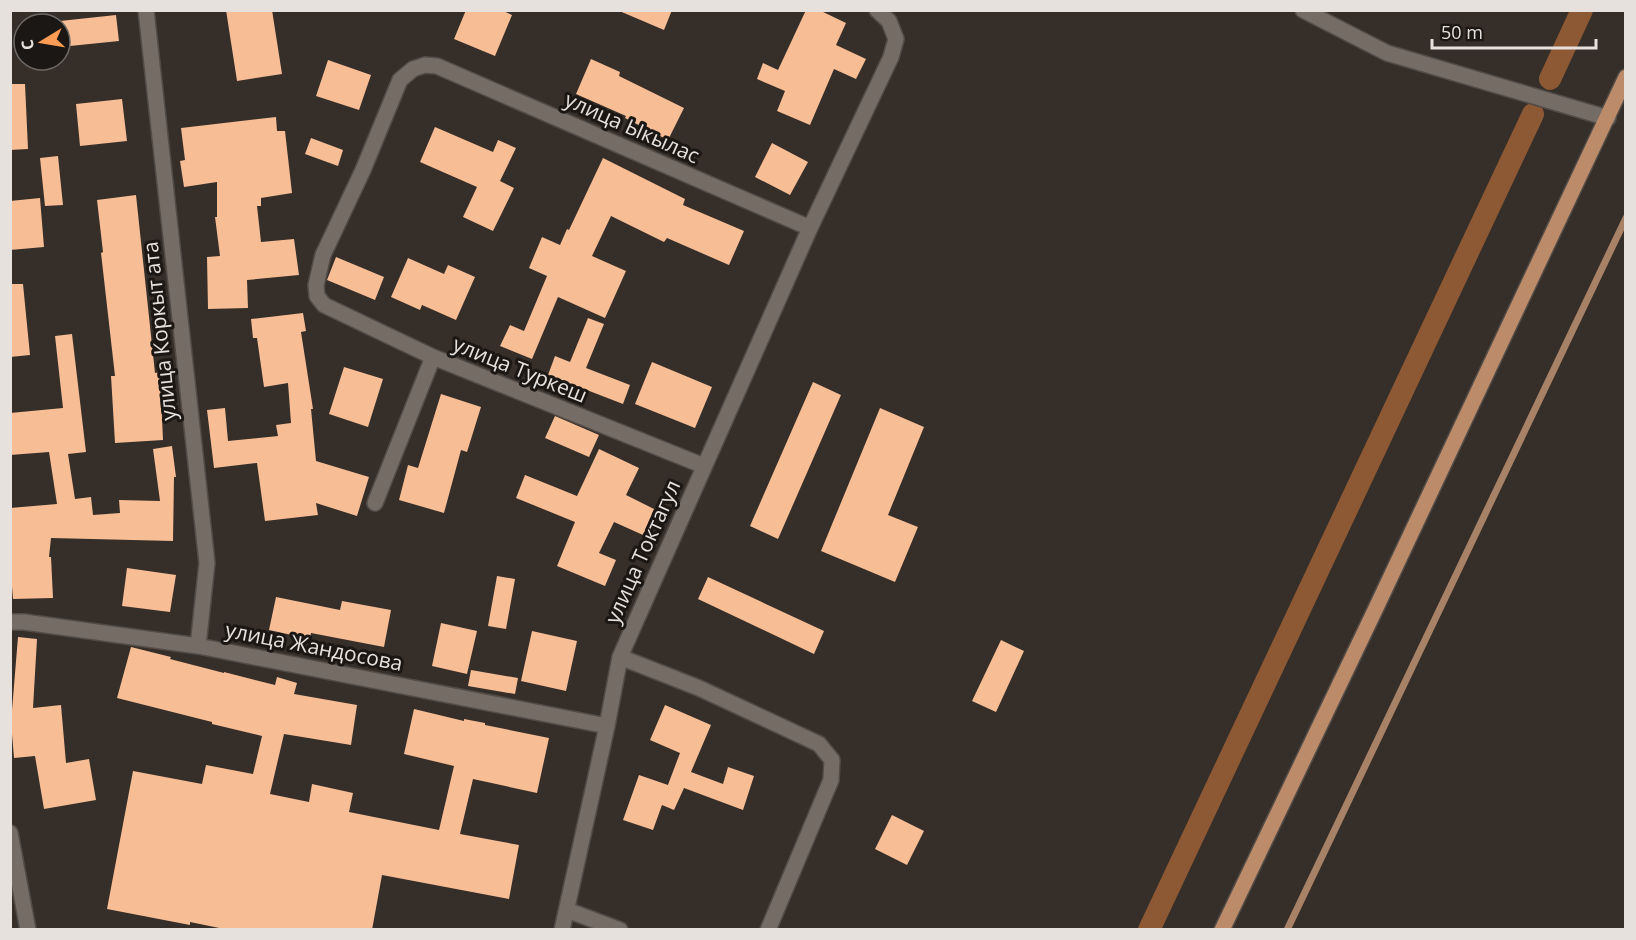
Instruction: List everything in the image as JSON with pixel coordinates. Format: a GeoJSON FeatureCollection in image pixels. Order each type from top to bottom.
{"type":"FeatureCollection","features":[{"type":"Feature","properties":{"kind":"main road"},"geometry":{"type":"LineString","coordinates":[[1222,930],[1626,77]]}},
{"type":"Feature","properties":{"kind":"street","name":"улица Коркыт ата"},"geometry":{"type":"LineString","coordinates":[[146,10],[207,563],[198,646]]}},
{"type":"Feature","properties":{"kind":"street","name":"улица Токтагул"},"geometry":{"type":"LineString","coordinates":[[562,930],[620,657],[810,228],[891,57],[896,39],[889,21],[877,10]]}},
{"type":"Feature","properties":{"kind":"street"},"geometry":{"type":"LineString","coordinates":[[1303,10],[1387,53],[1608,118]]}},
{"type":"Feature","properties":{"kind":"street","name":"улица Ыкылас"},"geometry":{"type":"LineString","coordinates":[[324,305],[317,296],[316,285],[323,255],[363,170],[400,80],[413,69],[425,64],[437,66],[810,228]]}},
{"type":"Feature","properties":{"kind":"street","name":"улица Туркеш"},"geometry":{"type":"LineString","coordinates":[[324,305],[433,357],[704,466]]}},
{"type":"Feature","properties":{"kind":"street"},"geometry":{"type":"LineString","coordinates":[[375,503],[433,357]]}},
{"type":"Feature","properties":{"kind":"street","name":"улица Жандосова"},"geometry":{"type":"LineString","coordinates":[[10,622],[24,621],[198,646],[607,726]]}},
{"type":"Feature","properties":{"kind":"street"},"geometry":{"type":"LineString","coordinates":[[620,657],[699,688],[819,744],[832,760],[831,780],[768,930]]}},
{"type":"Feature","properties":{"kind":"street"},"geometry":{"type":"LineString","coordinates":[[10,833],[28,930]]}},
{"type":"Feature","properties":{"kind":"street"},"geometry":{"type":"LineString","coordinates":[[567,910],[620,930]]}},
{"type":"Feature","properties":{"kind":"building"},"geometry":{"type":"Polygon","coordinates":[[[226,10],[272,10],[282,74],[237,81],[226,10]]]}},
{"type":"Feature","properties":{"kind":"building"},"geometry":{"type":"Polygon","coordinates":[[[466,10],[501,10],[512,15],[495,56],[454,39],[466,10]]]}},
{"type":"Feature","properties":{"kind":"building"},"geometry":{"type":"Polygon","coordinates":[[[617,10],[672,10],[664,30],[617,10]]]}},
{"type":"Feature","properties":{"kind":"building"},"geometry":{"type":"Polygon","coordinates":[[[806,10],[819,10],[846,23],[836,45],[866,59],[856,79],[834,69],[810,125],[777,111],[785,91],[757,79],[763,63],[778,70],[806,10]]]}},
{"type":"Feature","properties":{"kind":"building"},"geometry":{"type":"Polygon","coordinates":[[[116,15],[119,41],[72,46],[72,20],[116,15]]]}},
{"type":"Feature","properties":{"kind":"building"},"geometry":{"type":"Polygon","coordinates":[[[591,59],[620,72],[619,76],[684,108],[668,140],[625,118],[626,116],[576,94],[591,59]]]}},
{"type":"Feature","properties":{"kind":"building"},"geometry":{"type":"Polygon","coordinates":[[[328,60],[371,75],[359,110],[316,96],[328,60]]]}},
{"type":"Feature","properties":{"kind":"building"},"geometry":{"type":"Polygon","coordinates":[[[10,84],[25,84],[28,149],[10,150],[10,84]]]}},
{"type":"Feature","properties":{"kind":"building"},"geometry":{"type":"Polygon","coordinates":[[[122,99],[127,141],[80,146],[76,104],[122,99]]]}},
{"type":"Feature","properties":{"kind":"building"},"geometry":{"type":"Polygon","coordinates":[[[276,117],[277,131],[285,131],[292,193],[261,198],[261,206],[257,206],[261,242],[294,239],[299,275],[247,280],[248,308],[208,309],[207,257],[220,256],[215,217],[217,217],[217,182],[184,187],[180,161],[185,160],[181,128],[276,117]]]}},
{"type":"Feature","properties":{"kind":"building"},"geometry":{"type":"Polygon","coordinates":[[[435,127],[493,152],[498,140],[516,148],[500,181],[514,188],[493,231],[463,217],[477,187],[420,162],[435,127]]]}},
{"type":"Feature","properties":{"kind":"building"},"geometry":{"type":"Polygon","coordinates":[[[311,138],[343,150],[338,166],[305,154],[311,138]]]}},
{"type":"Feature","properties":{"kind":"building"},"geometry":{"type":"Polygon","coordinates":[[[772,143],[808,162],[790,195],[755,177],[772,143]]]}},
{"type":"Feature","properties":{"kind":"building"},"geometry":{"type":"Polygon","coordinates":[[[58,156],[63,205],[45,206],[40,158],[58,156]]]}},
{"type":"Feature","properties":{"kind":"building"},"geometry":{"type":"Polygon","coordinates":[[[603,158],[685,199],[683,205],[744,231],[729,265],[667,238],[664,242],[611,216],[592,256],[626,271],[605,318],[558,297],[532,359],[500,346],[510,325],[524,331],[547,276],[529,268],[542,237],[560,245],[603,158]]]}},
{"type":"Feature","properties":{"kind":"building"},"geometry":{"type":"Polygon","coordinates":[[[136,195],[155,373],[160,372],[163,440],[115,443],[111,376],[115,376],[97,200],[136,195]]]}},
{"type":"Feature","properties":{"kind":"building"},"geometry":{"type":"Polygon","coordinates":[[[40,198],[44,247],[10,250],[10,201],[40,198]]]}},
{"type":"Feature","properties":{"kind":"building"},"geometry":{"type":"Polygon","coordinates":[[[336,257],[384,277],[375,300],[327,280],[336,257]]]}},
{"type":"Feature","properties":{"kind":"building"},"geometry":{"type":"Polygon","coordinates":[[[408,258],[444,274],[448,265],[475,277],[456,320],[422,305],[420,310],[391,297],[408,258]]]}},
{"type":"Feature","properties":{"kind":"building"},"geometry":{"type":"Polygon","coordinates":[[[10,284],[23,284],[30,355],[10,357],[10,284]]]}},
{"type":"Feature","properties":{"kind":"building"},"geometry":{"type":"Polygon","coordinates":[[[303,313],[306,331],[301,332],[313,409],[311,409],[316,461],[369,477],[357,516],[316,503],[318,515],[265,521],[257,463],[214,468],[207,410],[225,408],[228,441],[278,436],[276,425],[291,423],[288,383],[264,387],[257,338],[253,338],[251,319],[303,313]]]}},
{"type":"Feature","properties":{"kind":"building"},"geometry":{"type":"Polygon","coordinates":[[[588,318],[604,324],[586,368],[630,385],[623,404],[548,375],[555,356],[570,362],[588,318]]]}},
{"type":"Feature","properties":{"kind":"building"},"geometry":{"type":"Polygon","coordinates":[[[72,334],[86,452],[68,454],[75,499],[91,497],[93,515],[120,513],[119,500],[160,501],[153,449],[172,446],[176,477],[174,477],[173,541],[51,538],[49,557],[51,557],[53,598],[13,599],[10,508],[57,504],[49,452],[10,455],[10,413],[63,408],[55,336],[72,334]]]}},
{"type":"Feature","properties":{"kind":"building"},"geometry":{"type":"Polygon","coordinates":[[[652,362],[712,387],[695,428],[635,404],[652,362]]]}},
{"type":"Feature","properties":{"kind":"building"},"geometry":{"type":"Polygon","coordinates":[[[344,367],[383,379],[368,427],[329,414],[344,367]]]}},
{"type":"Feature","properties":{"kind":"building"},"geometry":{"type":"Polygon","coordinates":[[[813,382],[841,395],[778,539],[750,526],[813,382]]]}},
{"type":"Feature","properties":{"kind":"building"},"geometry":{"type":"Polygon","coordinates":[[[441,394],[481,407],[467,452],[461,450],[444,513],[399,500],[408,465],[418,468],[441,394]]]}},
{"type":"Feature","properties":{"kind":"building"},"geometry":{"type":"Polygon","coordinates":[[[880,408],[924,427],[888,515],[918,527],[895,582],[821,551],[880,408]]]}},
{"type":"Feature","properties":{"kind":"building"},"geometry":{"type":"Polygon","coordinates":[[[555,416],[599,435],[589,457],[545,438],[555,416]]]}},
{"type":"Feature","properties":{"kind":"building"},"geometry":{"type":"Polygon","coordinates":[[[599,449],[639,468],[626,495],[654,509],[643,535],[614,522],[599,553],[616,560],[605,586],[557,566],[575,522],[516,498],[525,475],[577,496],[599,449]]]}},
{"type":"Feature","properties":{"kind":"building"},"geometry":{"type":"Polygon","coordinates":[[[127,568],[176,575],[170,612],[122,606],[127,568]]]}},
{"type":"Feature","properties":{"kind":"building"},"geometry":{"type":"Polygon","coordinates":[[[497,576],[515,579],[506,629],[488,626],[497,576]]]}},
{"type":"Feature","properties":{"kind":"building"},"geometry":{"type":"Polygon","coordinates":[[[708,577],[824,631],[814,654],[698,599],[708,577]]]}},
{"type":"Feature","properties":{"kind":"building"},"geometry":{"type":"Polygon","coordinates":[[[276,597],[340,610],[342,601],[391,610],[384,647],[311,633],[310,639],[269,630],[276,597]]]}},
{"type":"Feature","properties":{"kind":"building"},"geometry":{"type":"Polygon","coordinates":[[[441,623],[477,631],[467,674],[432,666],[441,623]]]}},
{"type":"Feature","properties":{"kind":"building"},"geometry":{"type":"Polygon","coordinates":[[[532,631],[577,641],[566,691],[521,681],[532,631]]]}},
{"type":"Feature","properties":{"kind":"building"},"geometry":{"type":"Polygon","coordinates":[[[18,637],[37,639],[33,708],[61,705],[66,763],[89,759],[96,800],[44,809],[35,756],[14,758],[10,710],[12,710],[18,637]]]}},
{"type":"Feature","properties":{"kind":"building"},"geometry":{"type":"Polygon","coordinates":[[[1001,640],[1024,651],[996,712],[972,701],[1001,640]]]}},
{"type":"Feature","properties":{"kind":"building"},"geometry":{"type":"Polygon","coordinates":[[[131,647],[275,685],[277,677],[297,683],[294,694],[357,705],[351,745],[284,734],[270,794],[309,802],[312,784],[353,793],[349,812],[439,830],[454,766],[404,754],[414,709],[549,738],[537,793],[473,779],[460,834],[519,845],[509,899],[382,875],[372,930],[229,930],[107,909],[133,771],[202,784],[206,765],[253,774],[262,736],[117,698],[131,647]]]}},
{"type":"Feature","properties":{"kind":"building"},"geometry":{"type":"Polygon","coordinates":[[[471,670],[518,678],[515,694],[468,686],[471,670]]]}},
{"type":"Feature","properties":{"kind":"building"},"geometry":{"type":"Polygon","coordinates":[[[665,705],[711,725],[691,772],[723,784],[728,767],[754,776],[743,810],[684,788],[674,810],[662,805],[653,830],[623,820],[639,775],[668,785],[680,753],[650,740],[665,705]]]}},
{"type":"Feature","properties":{"kind":"building"},"geometry":{"type":"Polygon","coordinates":[[[892,815],[924,831],[907,865],[875,849],[892,815]]]}},
{"type":"Feature","properties":{"kind":"waterway"},"geometry":{"type":"LineString","coordinates":[[1550,79],[1582,10]]}},
{"type":"Feature","properties":{"kind":"waterway"},"geometry":{"type":"LineString","coordinates":[[1149,930],[1533,114]]}},
{"type":"Feature","properties":{"kind":"waterway"},"geometry":{"type":"LineString","coordinates":[[1287,930],[1626,218]]}}]}
